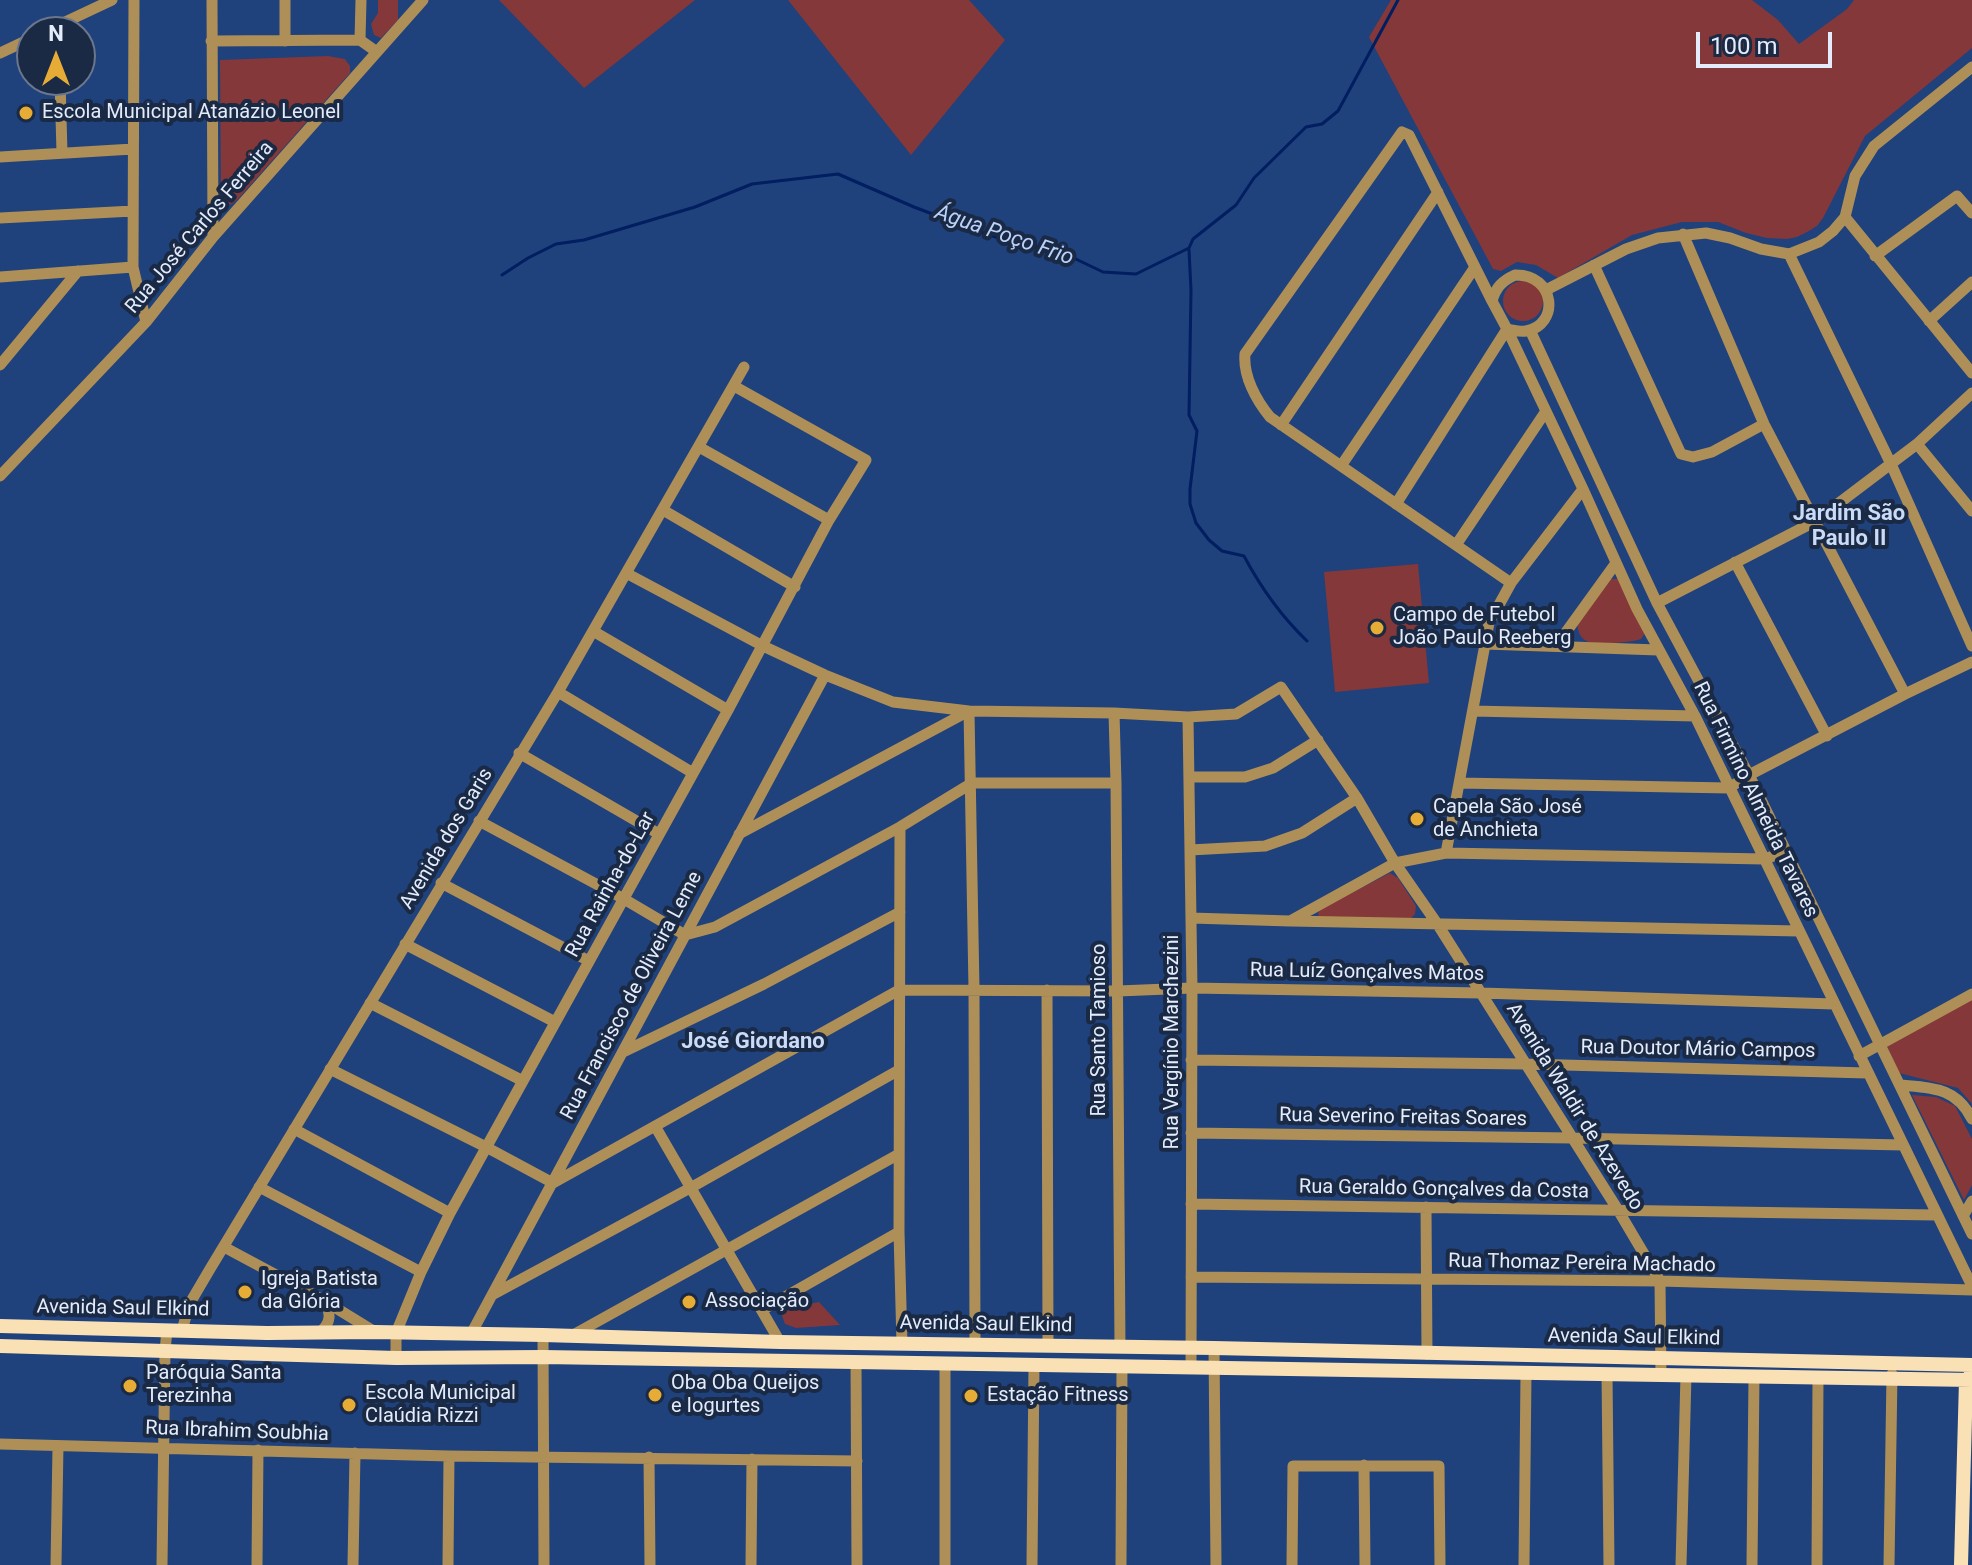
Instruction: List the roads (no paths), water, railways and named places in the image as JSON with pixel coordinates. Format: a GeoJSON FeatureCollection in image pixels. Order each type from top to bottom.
{"type":"FeatureCollection","features":[{"type":"Feature","properties":{"kind":"main road","name":"Avenida Saul Elkind"},"geometry":{"type":"LineString","coordinates":[[0,1326],[1660,1359],[1892,1371],[1970,1379]]}},
{"type":"Feature","properties":{"kind":"main road","name":"Avenida Saul Elkind"},"geometry":{"type":"LineString","coordinates":[[0,1346],[396,1358],[543,1357],[1818,1378],[1972,1365]]}},
{"type":"Feature","properties":{"kind":"main road"},"geometry":{"type":"LineString","coordinates":[[1496,1373],[1498,1355]]}},
{"type":"Feature","properties":{"kind":"main road"},"geometry":{"type":"LineString","coordinates":[[1961,1565],[1970,1379]]}},
{"type":"Feature","properties":{"kind":"street"},"geometry":{"type":"LineString","coordinates":[[82,16],[112,0]]}},
{"type":"Feature","properties":{"kind":"street"},"geometry":{"type":"LineString","coordinates":[[134,0],[133,267],[146,322]]}},
{"type":"Feature","properties":{"kind":"street"},"geometry":{"type":"LineString","coordinates":[[212,0],[213,237]]}},
{"type":"Feature","properties":{"kind":"street"},"geometry":{"type":"LineString","coordinates":[[285,0],[285,41]]}},
{"type":"Feature","properties":{"kind":"street"},"geometry":{"type":"LineString","coordinates":[[360,40],[361,0]]}},
{"type":"Feature","properties":{"kind":"street","name":"Rua José Carlos Ferreira"},"geometry":{"type":"LineString","coordinates":[[0,476],[146,322],[213,237],[423,0]]}},
{"type":"Feature","properties":{"kind":"street"},"geometry":{"type":"LineString","coordinates":[[211,41],[360,40],[377,52]]}},
{"type":"Feature","properties":{"kind":"street"},"geometry":{"type":"LineString","coordinates":[[1546,290],[1647,241],[1683,234],[1706,233],[1789,254],[1805,249],[1827,237],[1840,225],[1845,217],[1855,176],[1874,146],[1972,67]]}},
{"type":"Feature","properties":{"kind":"street"},"geometry":{"type":"LineString","coordinates":[[60,96],[62,153]]}},
{"type":"Feature","properties":{"kind":"street","name":"Rua Firmino Almeida Tavares"},"geometry":{"type":"LineString","coordinates":[[1281,425],[1270,417],[1258,401],[1248,378],[1245,354],[1400,133],[1405,132],[1507,329],[1658,650],[1695,716],[1972,1288]]}},
{"type":"Feature","properties":{"kind":"street"},"geometry":{"type":"LineString","coordinates":[[0,157],[133,149]]}},
{"type":"Feature","properties":{"kind":"street"},"geometry":{"type":"LineString","coordinates":[[1438,192],[1281,425],[1511,583]]}},
{"type":"Feature","properties":{"kind":"street"},"geometry":{"type":"LineString","coordinates":[[1875,256],[1957,196],[1972,213]]}},
{"type":"Feature","properties":{"kind":"street"},"geometry":{"type":"LineString","coordinates":[[0,218],[133,211]]}},
{"type":"Feature","properties":{"kind":"street"},"geometry":{"type":"LineString","coordinates":[[1845,217],[1972,373]]}},
{"type":"Feature","properties":{"kind":"street"},"geometry":{"type":"LineString","coordinates":[[1683,234],[1764,424],[1905,694]]}},
{"type":"Feature","properties":{"kind":"street"},"geometry":{"type":"LineString","coordinates":[[1789,254],[1891,464],[1972,646]]}},
{"type":"Feature","properties":{"kind":"street"},"geometry":{"type":"LineString","coordinates":[[1594,265],[1681,454],[1693,457],[1712,452],[1764,424]]}},
{"type":"Feature","properties":{"kind":"street"},"geometry":{"type":"LineString","coordinates":[[0,277],[133,267]]}},
{"type":"Feature","properties":{"kind":"street"},"geometry":{"type":"LineString","coordinates":[[1341,466],[1475,267]]}},
{"type":"Feature","properties":{"kind":"street"},"geometry":{"type":"LineString","coordinates":[[0,365],[78,271]]}},
{"type":"Feature","properties":{"kind":"street"},"geometry":{"type":"LineString","coordinates":[[1396,504],[1507,329],[1530,330],[1539,325],[1549,308],[1546,290],[1533,278],[1515,275],[1499,284],[1492,301]]}},
{"type":"Feature","properties":{"kind":"street"},"geometry":{"type":"LineString","coordinates":[[1929,321],[1972,282]]}},
{"type":"Feature","properties":{"kind":"street","name":"Rua Firmino Almeida Tavares"},"geometry":{"type":"LineString","coordinates":[[1530,330],[1657,603],[1749,775],[1972,1234]]}},
{"type":"Feature","properties":{"kind":"street","name":"Avenida dos Garis"},"geometry":{"type":"LineString","coordinates":[[162,1565],[165,1351],[175,1330],[558,692],[744,367]]}},
{"type":"Feature","properties":{"kind":"street","name":"Rua Rainha-do-Lar"},"geometry":{"type":"LineString","coordinates":[[396,1333],[450,1213],[728,710],[829,520],[866,460],[734,386]]}},
{"type":"Feature","properties":{"kind":"street"},"geometry":{"type":"LineString","coordinates":[[1657,603],[1814,522],[1917,444],[1972,393]]}},
{"type":"Feature","properties":{"kind":"street"},"geometry":{"type":"LineString","coordinates":[[1456,545],[1546,411]]}},
{"type":"Feature","properties":{"kind":"street"},"geometry":{"type":"LineString","coordinates":[[1917,444],[1972,511]]}},
{"type":"Feature","properties":{"kind":"street"},"geometry":{"type":"LineString","coordinates":[[699,447],[829,520]]}},
{"type":"Feature","properties":{"kind":"street"},"geometry":{"type":"LineString","coordinates":[[1446,853],[1489,623],[1511,583],[1583,489]]}},
{"type":"Feature","properties":{"kind":"street"},"geometry":{"type":"LineString","coordinates":[[663,510],[795,587]]}},
{"type":"Feature","properties":{"kind":"street"},"geometry":{"type":"LineString","coordinates":[[1735,562],[1827,736]]}},
{"type":"Feature","properties":{"kind":"street"},"geometry":{"type":"LineString","coordinates":[[1556,646],[1616,563]]}},
{"type":"Feature","properties":{"kind":"street"},"geometry":{"type":"LineString","coordinates":[[626,573],[763,646],[893,702],[969,711],[1188,717]]}},
{"type":"Feature","properties":{"kind":"street"},"geometry":{"type":"LineString","coordinates":[[593,631],[728,710]]}},
{"type":"Feature","properties":{"kind":"street"},"geometry":{"type":"LineString","coordinates":[[1485,644],[1658,650]]}},
{"type":"Feature","properties":{"kind":"street"},"geometry":{"type":"LineString","coordinates":[[1460,783],[1729,788],[1905,694],[1972,662]]}},
{"type":"Feature","properties":{"kind":"street","name":"Rua Francisco de Oliveira Leme"},"geometry":{"type":"LineString","coordinates":[[471,1334],[825,675]]}},
{"type":"Feature","properties":{"kind":"street","name":"Avenida Waldir de Azevedo"},"geometry":{"type":"LineString","coordinates":[[1188,717],[1236,714],[1281,687],[1357,798],[1660,1281]]}},
{"type":"Feature","properties":{"kind":"street"},"geometry":{"type":"LineString","coordinates":[[558,692],[693,773]]}},
{"type":"Feature","properties":{"kind":"street"},"geometry":{"type":"LineString","coordinates":[[969,711],[975,1344]]}},
{"type":"Feature","properties":{"kind":"street"},"geometry":{"type":"LineString","coordinates":[[739,834],[969,711]]}},
{"type":"Feature","properties":{"kind":"street"},"geometry":{"type":"LineString","coordinates":[[1473,711],[1695,716]]}},
{"type":"Feature","properties":{"kind":"street","name":"Rua Santo Tamioso"},"geometry":{"type":"LineString","coordinates":[[1114,713],[1120,1347]]}},
{"type":"Feature","properties":{"kind":"street","name":"Rua Vergínio Marchezini"},"geometry":{"type":"LineString","coordinates":[[1188,717],[1192,988],[1191,1367]]}},
{"type":"Feature","properties":{"kind":"street"},"geometry":{"type":"LineString","coordinates":[[1190,777],[1245,777],[1273,768],[1318,740]]}},
{"type":"Feature","properties":{"kind":"street"},"geometry":{"type":"LineString","coordinates":[[519,753],[659,834]]}},
{"type":"Feature","properties":{"kind":"street"},"geometry":{"type":"LineString","coordinates":[[479,821],[685,935],[715,927],[900,827],[972,783],[1116,783]]}},
{"type":"Feature","properties":{"kind":"street"},"geometry":{"type":"LineString","coordinates":[[1190,850],[1265,846],[1302,833],[1357,798]]}},
{"type":"Feature","properties":{"kind":"street"},"geometry":{"type":"LineString","coordinates":[[900,827],[899,1232],[902,1344]]}},
{"type":"Feature","properties":{"kind":"street"},"geometry":{"type":"LineString","coordinates":[[1290,921],[1395,863],[1446,853],[1764,859],[1786,852]]}},
{"type":"Feature","properties":{"kind":"street"},"geometry":{"type":"LineString","coordinates":[[441,883],[589,961]]}},
{"type":"Feature","properties":{"kind":"street"},"geometry":{"type":"LineString","coordinates":[[622,1053],[764,984],[900,912]]}},
{"type":"Feature","properties":{"kind":"street"},"geometry":{"type":"LineString","coordinates":[[1191,918],[1799,931]]}},
{"type":"Feature","properties":{"kind":"street"},"geometry":{"type":"LineString","coordinates":[[405,944],[555,1022]]}},
{"type":"Feature","properties":{"kind":"street","name":"Rua Luíz Gonçalves Matos"},"geometry":{"type":"LineString","coordinates":[[899,990],[1118,991],[1192,988],[1834,1004]]}},
{"type":"Feature","properties":{"kind":"street"},"geometry":{"type":"LineString","coordinates":[[330,1069],[553,1183],[899,990]]}},
{"type":"Feature","properties":{"kind":"street"},"geometry":{"type":"LineString","coordinates":[[1047,990],[1048,1346]]}},
{"type":"Feature","properties":{"kind":"street"},"geometry":{"type":"LineString","coordinates":[[1859,1056],[1972,994]]}},
{"type":"Feature","properties":{"kind":"street"},"geometry":{"type":"LineString","coordinates":[[370,1003],[523,1081]]}},
{"type":"Feature","properties":{"kind":"street","name":"Rua Doutor Mário Campos"},"geometry":{"type":"LineString","coordinates":[[1191,1060],[1526,1064],[1867,1073]]}},
{"type":"Feature","properties":{"kind":"street"},"geometry":{"type":"LineString","coordinates":[[492,1295],[899,1070]]}},
{"type":"Feature","properties":{"kind":"street"},"geometry":{"type":"LineString","coordinates":[[1900,1085],[1943,1091],[1955,1096],[1972,1119]]}},
{"type":"Feature","properties":{"kind":"street"},"geometry":{"type":"LineString","coordinates":[[655,1126],[780,1342]]}},
{"type":"Feature","properties":{"kind":"street"},"geometry":{"type":"LineString","coordinates":[[294,1129],[450,1213]]}},
{"type":"Feature","properties":{"kind":"street","name":"Rua Severino Freitas Soares"},"geometry":{"type":"LineString","coordinates":[[1191,1133],[1903,1145]]}},
{"type":"Feature","properties":{"kind":"street"},"geometry":{"type":"LineString","coordinates":[[572,1336],[899,1154]]}},
{"type":"Feature","properties":{"kind":"street"},"geometry":{"type":"LineString","coordinates":[[259,1187],[421,1272]]}},
{"type":"Feature","properties":{"kind":"street"},"geometry":{"type":"LineString","coordinates":[[1963,1216],[1972,1201]]}},
{"type":"Feature","properties":{"kind":"street","name":"Rua Geraldo Gonçalves da Costa"},"geometry":{"type":"LineString","coordinates":[[1191,1204],[1936,1215]]}},
{"type":"Feature","properties":{"kind":"street"},"geometry":{"type":"LineString","coordinates":[[1426,1207],[1427,1354]]}},
{"type":"Feature","properties":{"kind":"street"},"geometry":{"type":"LineString","coordinates":[[762,1310],[899,1232]]}},
{"type":"Feature","properties":{"kind":"street"},"geometry":{"type":"LineString","coordinates":[[224,1247],[375,1332]]}},
{"type":"Feature","properties":{"kind":"street","name":"Rua Thomaz Pereira Machado"},"geometry":{"type":"LineString","coordinates":[[1191,1277],[1660,1281],[1972,1288]]}},
{"type":"Feature","properties":{"kind":"street"},"geometry":{"type":"LineString","coordinates":[[1660,1281],[1661,1375]]}},
{"type":"Feature","properties":{"kind":"street"},"geometry":{"type":"LineString","coordinates":[[319,1333],[328,1321],[329,1310],[323,1300]]}},
{"type":"Feature","properties":{"kind":"street"},"geometry":{"type":"LineString","coordinates":[[396,1333],[396,1358]]}},
{"type":"Feature","properties":{"kind":"street"},"geometry":{"type":"LineString","coordinates":[[543,1335],[544,1565]]}},
{"type":"Feature","properties":{"kind":"street"},"geometry":{"type":"LineString","coordinates":[[1214,1348],[1216,1565]]}},
{"type":"Feature","properties":{"kind":"street"},"geometry":{"type":"LineString","coordinates":[[856,1362],[857,1565]]}},
{"type":"Feature","properties":{"kind":"street"},"geometry":{"type":"LineString","coordinates":[[945,1363],[945,1565]]}},
{"type":"Feature","properties":{"kind":"street"},"geometry":{"type":"LineString","coordinates":[[1032,1565],[1034,1365]]}},
{"type":"Feature","properties":{"kind":"street"},"geometry":{"type":"LineString","coordinates":[[1121,1565],[1122,1366]]}},
{"type":"Feature","properties":{"kind":"street"},"geometry":{"type":"LineString","coordinates":[[1889,1565],[1892,1371]]}},
{"type":"Feature","properties":{"kind":"street"},"geometry":{"type":"LineString","coordinates":[[1524,1565],[1526,1373]]}},
{"type":"Feature","properties":{"kind":"street"},"geometry":{"type":"LineString","coordinates":[[1607,1374],[1609,1565]]}},
{"type":"Feature","properties":{"kind":"street"},"geometry":{"type":"LineString","coordinates":[[1681,1565],[1686,1375]]}},
{"type":"Feature","properties":{"kind":"street"},"geometry":{"type":"LineString","coordinates":[[1752,1565],[1754,1377]]}},
{"type":"Feature","properties":{"kind":"street"},"geometry":{"type":"LineString","coordinates":[[1817,1565],[1818,1378]]}},
{"type":"Feature","properties":{"kind":"street","name":"Rua Ibrahim Soubhia"},"geometry":{"type":"LineString","coordinates":[[0,1444],[449,1456],[857,1461]]}},
{"type":"Feature","properties":{"kind":"street"},"geometry":{"type":"LineString","coordinates":[[56,1565],[58,1446]]}},
{"type":"Feature","properties":{"kind":"street"},"geometry":{"type":"LineString","coordinates":[[257,1565],[258,1450]]}},
{"type":"Feature","properties":{"kind":"street"},"geometry":{"type":"LineString","coordinates":[[353,1565],[355,1453]]}},
{"type":"Feature","properties":{"kind":"street"},"geometry":{"type":"LineString","coordinates":[[448,1565],[449,1456]]}},
{"type":"Feature","properties":{"kind":"street"},"geometry":{"type":"LineString","coordinates":[[649,1457],[650,1565]]}},
{"type":"Feature","properties":{"kind":"street"},"geometry":{"type":"LineString","coordinates":[[751,1565],[752,1459]]}},
{"type":"Feature","properties":{"kind":"street"},"geometry":{"type":"LineString","coordinates":[[1364,1465],[1365,1565]]}},
{"type":"Feature","properties":{"kind":"street"},"geometry":{"type":"LineString","coordinates":[[1292,1565],[1293,1466],[1364,1465],[1439,1466],[1440,1565]]}},
{"type":"Feature","properties":{"kind":"waterway","name":"Água Poço Frio"},"geometry":{"type":"LineString","coordinates":[[502,275],[556,244],[584,240],[695,207],[752,184],[838,174],[977,231],[1015,243],[1059,251],[1103,272],[1136,274],[1189,248],[1193,239],[1236,205],[1254,178],[1306,127],[1322,124],[1338,111],[1398,0]]}},
{"type":"Feature","properties":{"kind":"waterway"},"geometry":{"type":"LineString","coordinates":[[1189,250],[1189,415],[1197,431],[1190,504],[1196,523],[1209,540],[1222,551],[1244,556],[1272,601],[1307,641]]}},
{"type":"Feature","properties":{"kind":"place","name":"Escola Municipal Atanázio Leonel"},"geometry":{"type":"Point","coordinates":[26,113]}},
{"type":"Feature","properties":{"kind":"place","name":"Campo de Futebol João Paulo Reeberg"},"geometry":{"type":"Point","coordinates":[1377,628]}},
{"type":"Feature","properties":{"kind":"place","name":"Capela São José de Anchieta"},"geometry":{"type":"Point","coordinates":[1417,819]}},
{"type":"Feature","properties":{"kind":"place","name":"Igreja Batista da Glória"},"geometry":{"type":"Point","coordinates":[245,1292]}},
{"type":"Feature","properties":{"kind":"place","name":"Associação"},"geometry":{"type":"Point","coordinates":[689,1302]}},
{"type":"Feature","properties":{"kind":"place","name":"Paróquia Santa Terezinha"},"geometry":{"type":"Point","coordinates":[130,1386]}},
{"type":"Feature","properties":{"kind":"place","name":"Oba Oba Queijos e Iogurtes"},"geometry":{"type":"Point","coordinates":[655,1395]}},
{"type":"Feature","properties":{"kind":"place","name":"Estação Fitness"},"geometry":{"type":"Point","coordinates":[971,1396]}},
{"type":"Feature","properties":{"kind":"place","name":"Escola Municipal Claúdia Rizzi"},"geometry":{"type":"Point","coordinates":[349,1405]}},
{"type":"Feature","properties":{"kind":"district","name":"Jardim São Paulo II"},"geometry":{"type":"Point","coordinates":[1849,526]}},
{"type":"Feature","properties":{"kind":"district","name":"José Giordano"},"geometry":{"type":"Point","coordinates":[753,1042]}}]}
